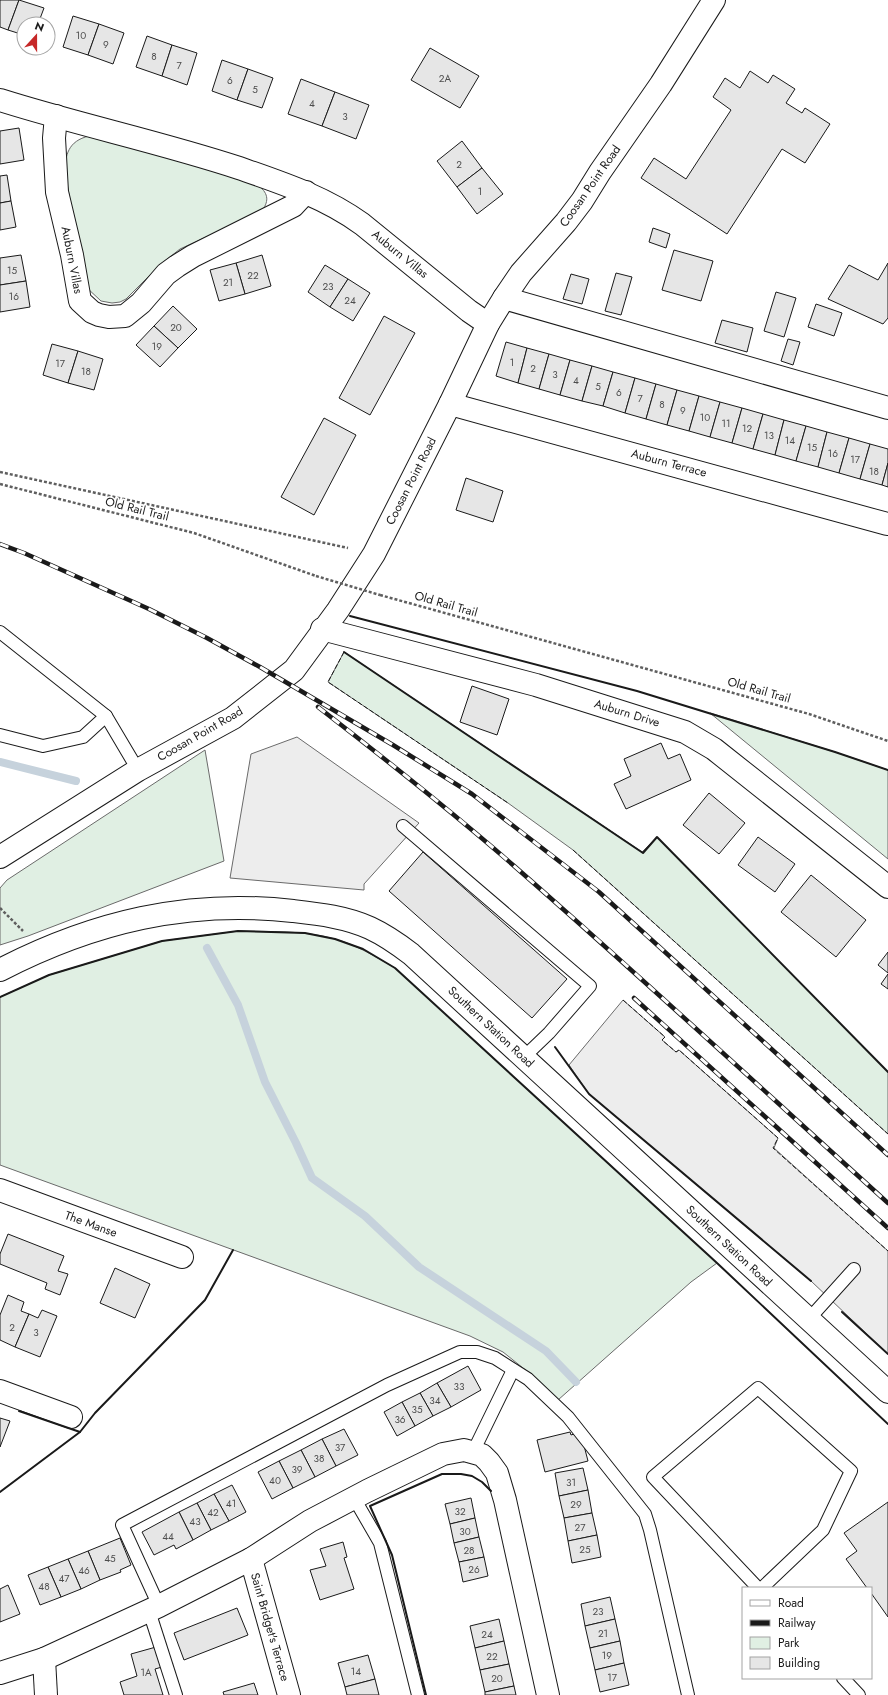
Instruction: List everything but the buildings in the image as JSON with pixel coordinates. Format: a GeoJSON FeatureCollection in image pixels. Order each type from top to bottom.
{"type":"FeatureCollection","features":[{"type":"Feature","properties":{"kind":"street","name":"Coosan Point Road"},"geometry":{"type":"LineString","coordinates":[[0,857],[138,770],[232,718],[291,673],[322,629],[338,610],[374,554],[450,404],[488,324],[504,298],[521,273],[566,222],[582,201],[600,172],[661,84],[714,0]]}},
{"type":"Feature","properties":{"kind":"street","name":"Auburn Villas"},"geometry":{"type":"LineString","coordinates":[[0,100],[207,158],[306,192],[345,212],[362,224],[469,311],[488,324]]}},
{"type":"Feature","properties":{"kind":"street","name":"Auburn Villas"},"geometry":{"type":"LineString","coordinates":[[56,116],[54,138],[57,192],[72,256],[80,301],[99,316],[125,316],[141,303],[166,274],[177,266],[193,256],[265,221],[292,206],[306,192]]}},
{"type":"Feature","properties":{"kind":"street"},"geometry":{"type":"LineString","coordinates":[[504,298],[888,408]]}},
{"type":"Feature","properties":{"kind":"street","name":"Auburn Terrace"},"geometry":{"type":"LineString","coordinates":[[450,404],[888,524]]}},
{"type":"Feature","properties":{"kind":"street","name":"Auburn Drive"},"geometry":{"type":"LineString","coordinates":[[322,629],[536,685],[685,732],[714,749],[888,887]]}},
{"type":"Feature","properties":{"kind":"street","name":"Southern Station Road"},"geometry":{"type":"LineString","coordinates":[[0,970],[34,952],[80,935],[180,910],[219,907],[264,908],[313,914],[347,920],[387,937],[411,954],[888,1392]]}},
{"type":"Feature","properties":{"kind":"street","name":"The Manse"},"geometry":{"type":"LineString","coordinates":[[0,1190],[182,1257]]}},
{"type":"Feature","properties":{"kind":"street"},"geometry":{"type":"LineString","coordinates":[[0,1391],[71,1417]]}},
{"type":"Feature","properties":{"kind":"street"},"geometry":{"type":"LineString","coordinates":[[0,1673],[44,1659],[154,1609],[251,1559],[310,1521],[354,1498],[443,1454],[464,1450],[482,1455],[497,1473],[505,1500],[548,1695]]}},
{"type":"Feature","properties":{"kind":"street","name":"Saint Bridget's Terrace"},"geometry":{"type":"LineString","coordinates":[[251,1559],[289,1695]]}},
{"type":"Feature","properties":{"kind":"street"},"geometry":{"type":"LineString","coordinates":[[44,1659],[46,1695]]}},
{"type":"Feature","properties":{"kind":"lane"},"geometry":{"type":"LineString","coordinates":[[0,632],[106,716],[138,770]]}},
{"type":"Feature","properties":{"kind":"lane"},"geometry":{"type":"LineString","coordinates":[[0,735],[42,746],[83,737],[106,716]]}},
{"type":"Feature","properties":{"kind":"lane"},"geometry":{"type":"LineString","coordinates":[[403,826],[590,986],[549,1033],[524,1058]]}},
{"type":"Feature","properties":{"kind":"lane"},"geometry":{"type":"LineString","coordinates":[[809,1319],[854,1270]]}},
{"type":"Feature","properties":{"kind":"lane"},"geometry":{"type":"LineString","coordinates":[[176,1695],[154,1609],[122,1525],[387,1385],[460,1352],[477,1352],[490,1356],[528,1379],[568,1417],[645,1514],[688,1695]]}},
{"type":"Feature","properties":{"kind":"lane"},"geometry":{"type":"LineString","coordinates":[[473,1452],[513,1370]]}},
{"type":"Feature","properties":{"kind":"lane"},"geometry":{"type":"LineString","coordinates":[[757,1587],[653,1477],[758,1388],[851,1471],[823,1530],[763,1587]]}},
{"type":"Feature","properties":{"kind":"lane"},"geometry":{"type":"LineString","coordinates":[[354,1498],[380,1543],[418,1695]]}},
{"type":"Feature","properties":{"kind":"lane"},"geometry":{"type":"LineString","coordinates":[[844,1679],[859,1695]]}},
{"type":"Feature","properties":{"kind":"path"},"geometry":{"type":"LineString","coordinates":[[0,472],[374,554]]}},
{"type":"Feature","properties":{"kind":"path","name":"Old Rail Trail"},"geometry":{"type":"LineString","coordinates":[[0,484],[194,533],[316,576],[809,714],[888,742]]}},
{"type":"Feature","properties":{"kind":"path"},"geometry":{"type":"LineString","coordinates":[[0,908],[28,936]]}},
{"type":"Feature","properties":{"kind":"green space"},"geometry":{"type":"Polygon","coordinates":[[[89,136],[194,165],[259,186],[265,192],[267,201],[261,212],[180,249],[161,264],[126,299],[120,302],[112,303],[101,301],[86,287],[65,173],[67,155],[72,145],[76,141],[89,136]]]}},
{"type":"Feature","properties":{"kind":"green space"},"geometry":{"type":"Polygon","coordinates":[[[344,652],[642,852],[657,837],[888,1072],[888,1134],[573,850],[508,803],[328,682],[344,652]]]}},
{"type":"Feature","properties":{"kind":"green space"},"geometry":{"type":"Polygon","coordinates":[[[710,713],[888,770],[888,859],[710,713]]]}},
{"type":"Feature","properties":{"kind":"green space"},"geometry":{"type":"Polygon","coordinates":[[[205,750],[224,861],[28,936],[0,945],[0,888],[7,880],[205,750]]]}},
{"type":"Feature","properties":{"kind":"green space"},"geometry":{"type":"Polygon","coordinates":[[[238,931],[287,932],[323,936],[359,948],[395,968],[717,1263],[691,1282],[558,1400],[528,1372],[503,1352],[470,1336],[0,1165],[0,997],[49,975],[162,941],[238,931]]]}},
{"type":"Feature","properties":{"kind":"shaded area"},"geometry":{"type":"Polygon","coordinates":[[[297,737],[419,823],[364,884],[364,890],[230,878],[251,754],[297,737]]]}},
{"type":"Feature","properties":{"kind":"shaded area"},"geometry":{"type":"Polygon","coordinates":[[[623,1000],[665,1037],[662,1040],[676,1052],[679,1050],[778,1138],[774,1148],[888,1251],[888,1354],[811,1281],[589,1094],[569,1065],[623,1000]]]}},
{"type":"Feature","properties":{"kind":"waterway"},"geometry":{"type":"LineString","coordinates":[[0,762],[76,781]]}},
{"type":"Feature","properties":{"kind":"waterway"},"geometry":{"type":"LineString","coordinates":[[207,948],[238,1005],[265,1082],[312,1178],[365,1216],[419,1267],[546,1351],[576,1382]]}},
{"type":"Feature","properties":{"kind":"railway"},"geometry":{"type":"LineString","coordinates":[[0,544],[24,553],[149,609],[207,638],[260,667],[393,745],[472,794],[599,892],[888,1155]]}},
{"type":"Feature","properties":{"kind":"railway"},"geometry":{"type":"LineString","coordinates":[[318,707],[417,784],[513,865],[655,991],[888,1203]]}},
{"type":"Feature","properties":{"kind":"railway"},"geometry":{"type":"LineString","coordinates":[[634,998],[888,1228]]}},
{"type":"Feature","properties":{"kind":"fence"},"geometry":{"type":"LineString","coordinates":[[344,652],[328,682],[508,803]]}},
{"type":"Feature","properties":{"kind":"fence"},"geometry":{"type":"LineString","coordinates":[[573,850],[888,1134]]}},
{"type":"Feature","properties":{"kind":"fence"},"geometry":{"type":"LineString","coordinates":[[623,1000],[665,1037],[662,1040],[676,1052],[679,1050],[778,1138],[773,1148],[888,1251]]}},
{"type":"Feature","properties":{"kind":"wall"},"geometry":{"type":"LineString","coordinates":[[350,616],[637,691],[835,752],[888,770]]}},
{"type":"Feature","properties":{"kind":"wall"},"geometry":{"type":"LineString","coordinates":[[344,652],[643,853],[657,837],[888,1072]]}},
{"type":"Feature","properties":{"kind":"wall"},"geometry":{"type":"LineString","coordinates":[[0,997],[49,975],[162,941],[238,931],[305,933],[335,939],[363,949],[395,968],[717,1263],[888,1424]]}},
{"type":"Feature","properties":{"kind":"wall"},"geometry":{"type":"LineString","coordinates":[[555,1047],[589,1094],[811,1281]]}},
{"type":"Feature","properties":{"kind":"wall"},"geometry":{"type":"LineString","coordinates":[[0,1492],[80,1432],[95,1413],[205,1300],[233,1250]]}},
{"type":"Feature","properties":{"kind":"wall"},"geometry":{"type":"LineString","coordinates":[[842,1312],[888,1354]]}},
{"type":"Feature","properties":{"kind":"wall"},"geometry":{"type":"LineString","coordinates":[[19,1411],[80,1432]]}},
{"type":"Feature","properties":{"kind":"wall"},"geometry":{"type":"LineString","coordinates":[[426,1695],[392,1555],[370,1506],[442,1474],[461,1474],[472,1476],[482,1482],[491,1491]]}}]}
